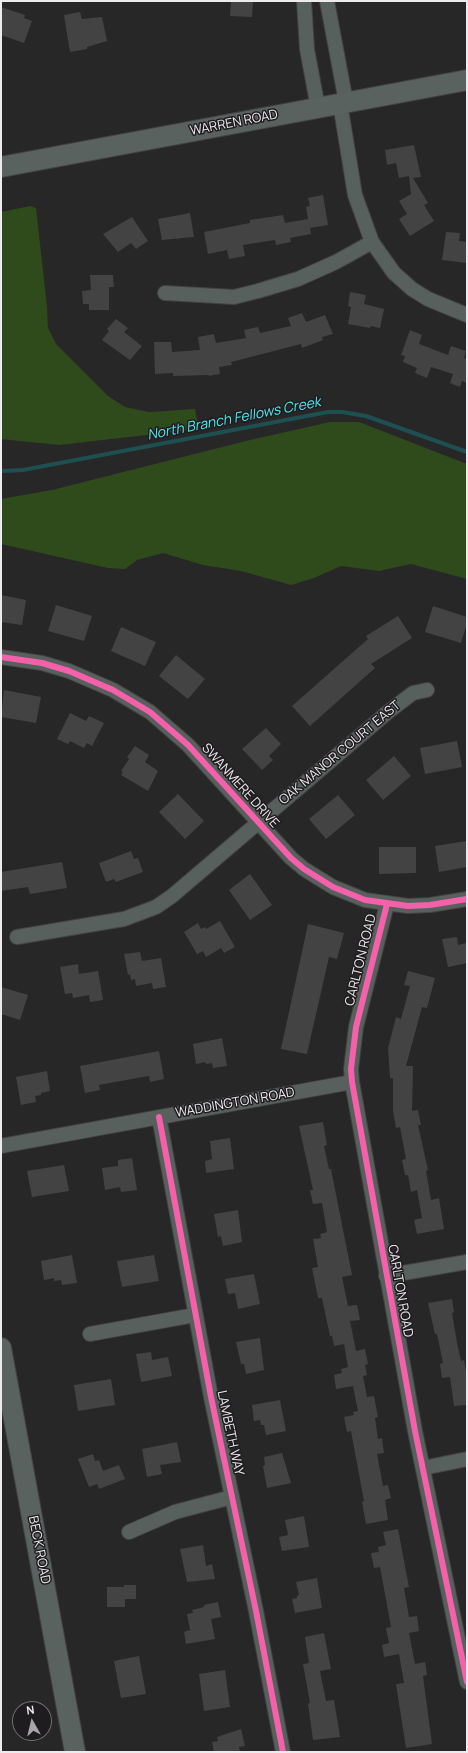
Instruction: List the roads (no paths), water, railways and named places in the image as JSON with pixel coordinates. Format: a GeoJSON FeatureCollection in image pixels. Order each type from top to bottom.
{"type":"FeatureCollection","features":[{"type":"Feature","properties":{"kind":"main road","name":"WARREN ROAD"},"geometry":{"type":"LineString","coordinates":[[1,167],[467,80]]}},
{"type":"Feature","properties":{"kind":"main road","name":"BECK ROAD"},"geometry":{"type":"LineString","coordinates":[[1,1348],[3,1376],[75,1752]]}},
{"type":"Feature","properties":{"kind":"street"},"geometry":{"type":"LineString","coordinates":[[304,1],[307,49],[318,108]]}},
{"type":"Feature","properties":{"kind":"street"},"geometry":{"type":"LineString","coordinates":[[327,1],[343,103],[355,195],[372,242],[394,273],[412,289],[428,300],[467,315]]}},
{"type":"Feature","properties":{"kind":"street"},"geometry":{"type":"LineString","coordinates":[[166,293],[234,297],[298,278],[336,262],[372,242]]}},
{"type":"Feature","properties":{"kind":"street","name":"SWANMERE DRIVE"},"geometry":{"type":"LineString","coordinates":[[1,657],[42,664],[69,671],[95,681],[132,700],[173,730],[291,858],[318,879],[348,894],[387,904],[408,906],[430,905],[467,899]]}},
{"type":"Feature","properties":{"kind":"street","name":"OAK MANOR COURT EAST"},"geometry":{"type":"LineString","coordinates":[[17,937],[124,919],[156,907],[172,896],[257,822],[388,712],[413,693],[427,690]]}},
{"type":"Feature","properties":{"kind":"street","name":"CARLTON ROAD"},"geometry":{"type":"LineString","coordinates":[[387,904],[356,1027],[351,1068],[352,1082],[422,1468],[465,1663],[467,1682]]}},
{"type":"Feature","properties":{"kind":"street","name":"WADDINGTON ROAD"},"geometry":{"type":"LineString","coordinates":[[1,1146],[352,1082]]}},
{"type":"Feature","properties":{"kind":"street","name":"LAMBETH WAY"},"geometry":{"type":"LineString","coordinates":[[159,1117],[195,1315],[256,1610],[283,1752]]}},
{"type":"Feature","properties":{"kind":"street"},"geometry":{"type":"LineString","coordinates":[[386,1276],[467,1262]]}},
{"type":"Feature","properties":{"kind":"street"},"geometry":{"type":"LineString","coordinates":[[90,1334],[195,1315]]}},
{"type":"Feature","properties":{"kind":"street"},"geometry":{"type":"LineString","coordinates":[[422,1468],[467,1459]]}},
{"type":"Feature","properties":{"kind":"street"},"geometry":{"type":"LineString","coordinates":[[129,1532],[176,1512],[232,1497]]}},
{"type":"Feature","properties":{"kind":"waterway","name":"North Branch Fellows Creek"},"geometry":{"type":"LineString","coordinates":[[1,471],[23,470],[328,412],[342,412],[366,416],[467,452]]}}]}
